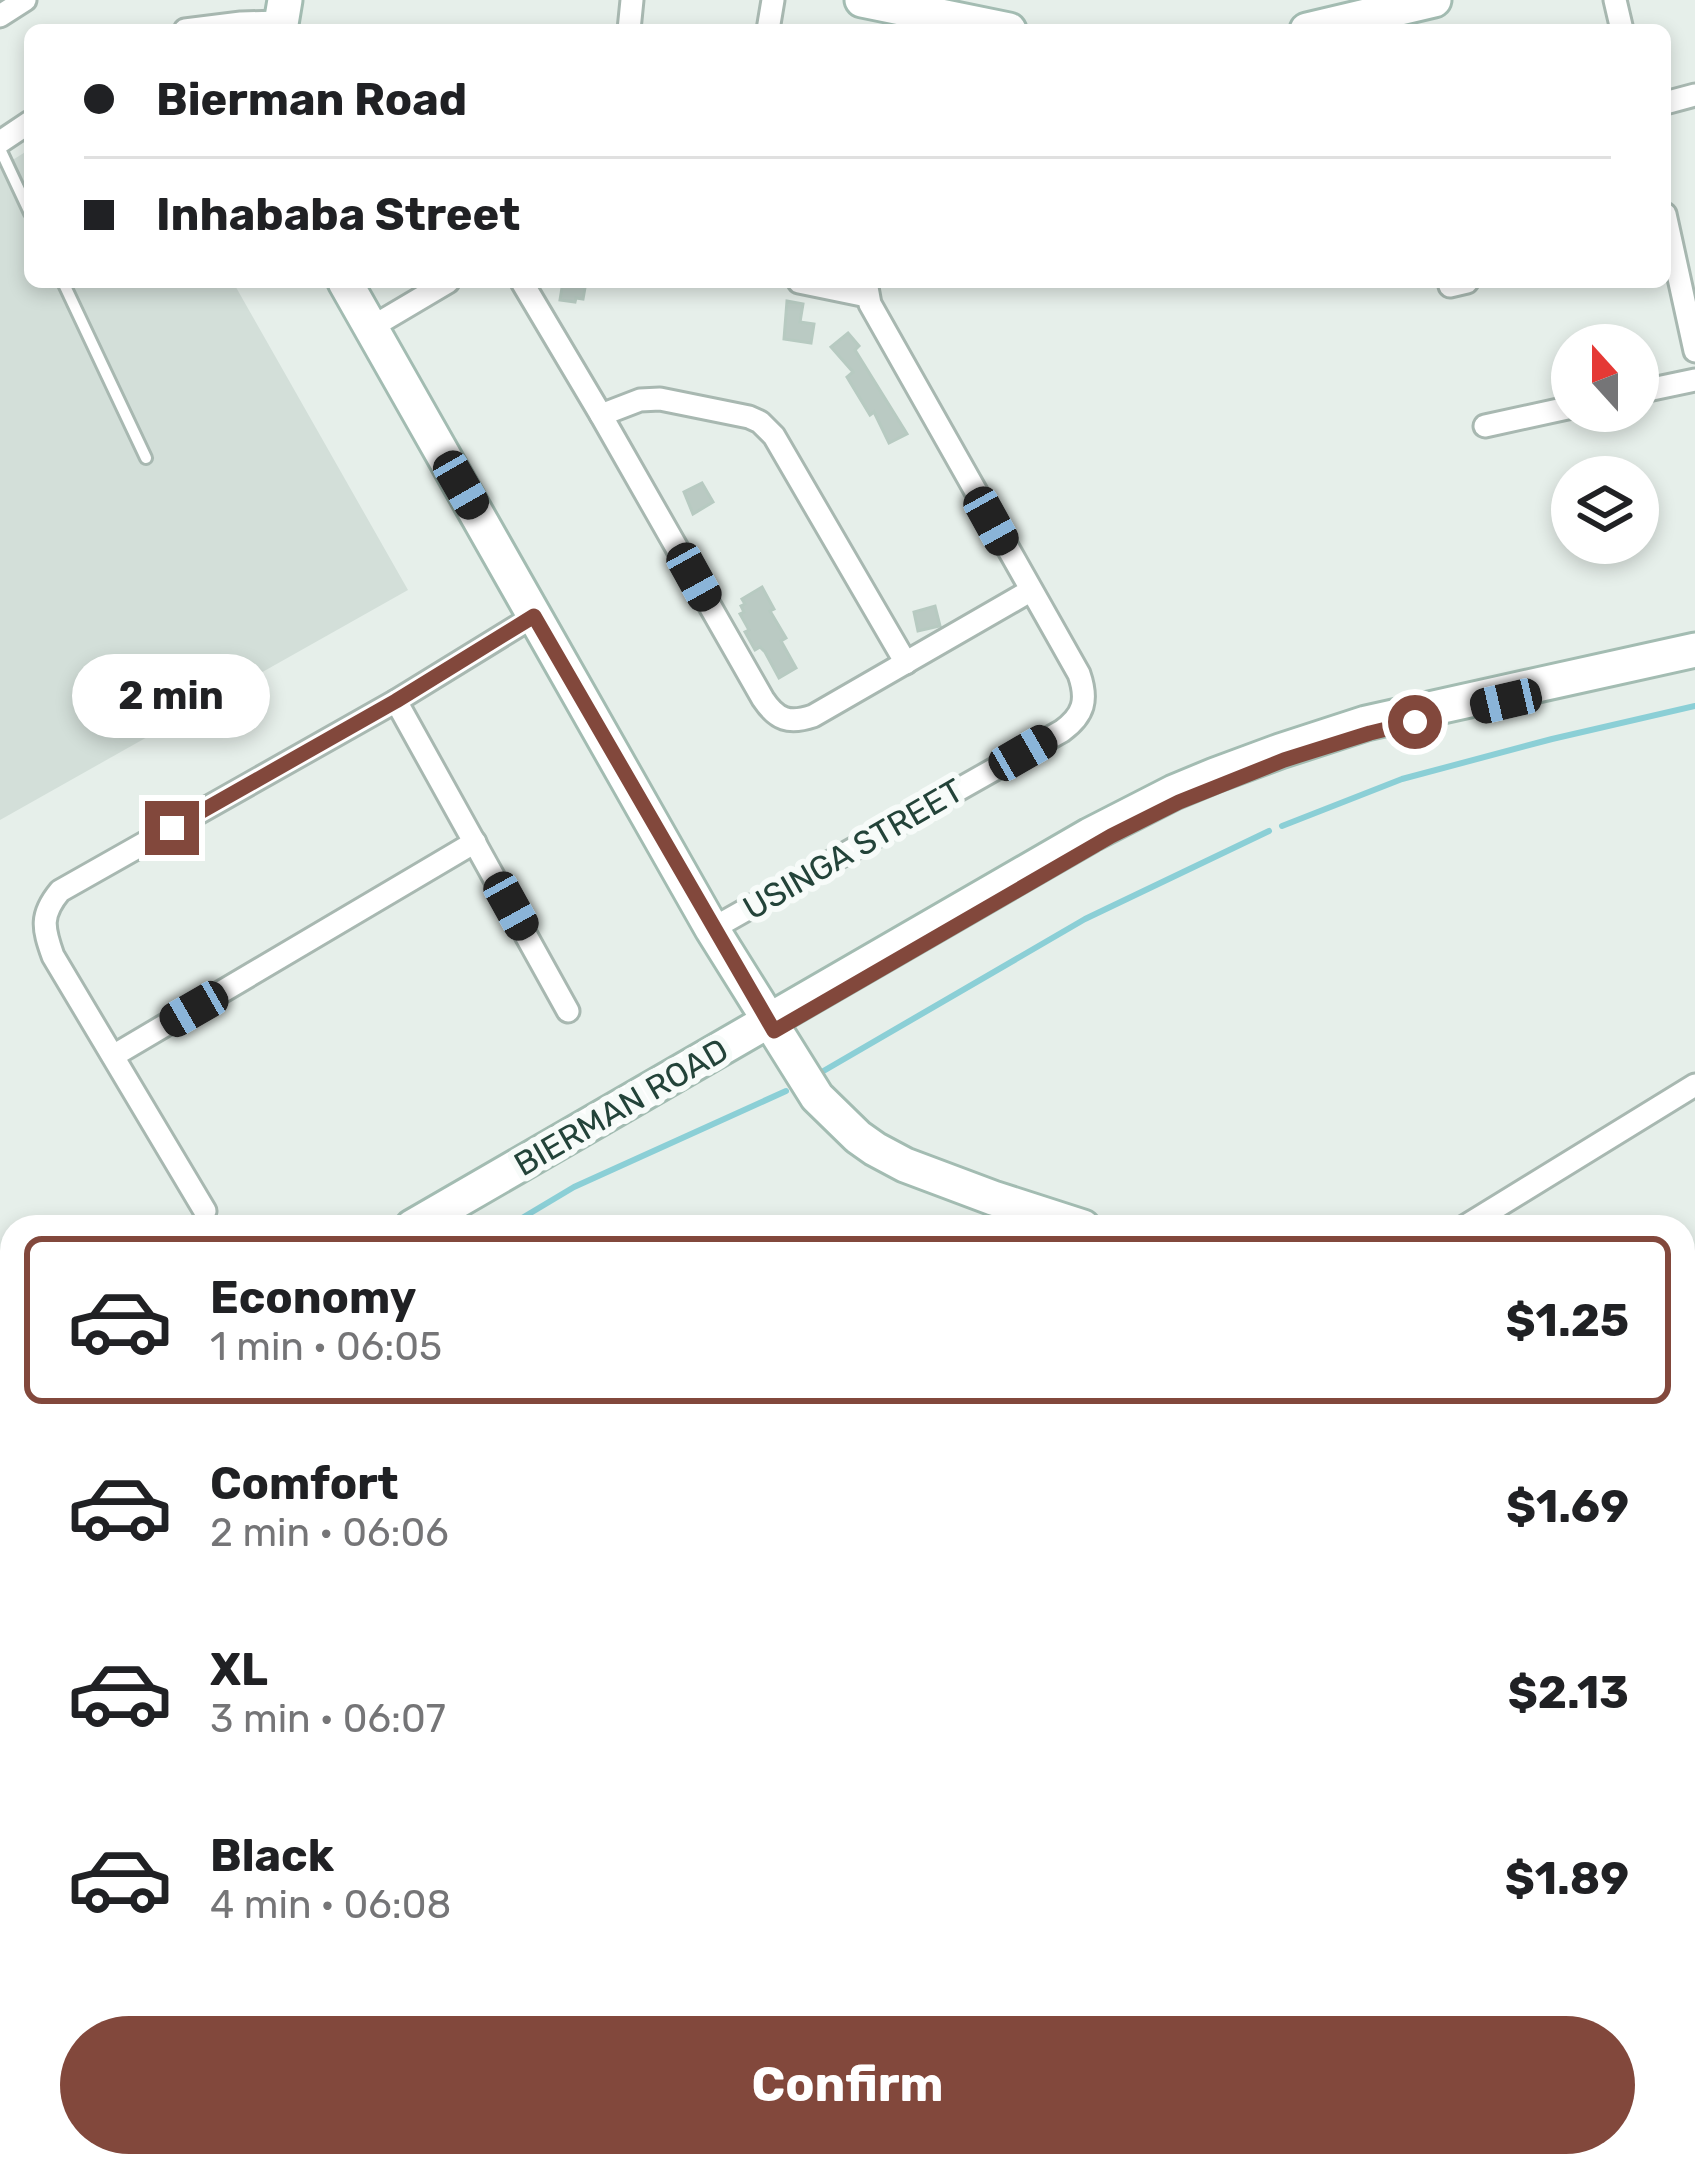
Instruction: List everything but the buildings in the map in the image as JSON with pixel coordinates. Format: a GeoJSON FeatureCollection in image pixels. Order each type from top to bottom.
{"type":"FeatureCollection","features":[{"type":"Feature","properties":{"kind":"main road"},"geometry":{"type":"LineString","coordinates":[[862,0],[915,21],[946,24]]}},
{"type":"Feature","properties":{"kind":"main road"},"geometry":{"type":"LineString","coordinates":[[1318,24],[1345,10],[1434,0]]}},
{"type":"Feature","properties":{"kind":"main road"},"geometry":{"type":"LineString","coordinates":[[349,288],[712,929],[818,1097],[875,1149],[939,1179],[1047,1215]]}},
{"type":"Feature","properties":{"kind":"main road","name":"BIERMAN ROAD"},"geometry":{"type":"LineString","coordinates":[[434,1215],[1179,802],[1284,760],[1370,733],[1695,654]]}},
{"type":"Feature","properties":{"kind":"main road","name":"BIERMAN ROAD"},"geometry":{"type":"LineString","coordinates":[[454,1215],[771,1027]]}},
{"type":"Feature","properties":{"kind":"street"},"geometry":{"type":"LineString","coordinates":[[0,16],[26,0]]}},
{"type":"Feature","properties":{"kind":"street"},"geometry":{"type":"LineString","coordinates":[[233,24],[282,18]]}},
{"type":"Feature","properties":{"kind":"street"},"geometry":{"type":"LineString","coordinates":[[0,145],[24,127]]}},
{"type":"Feature","properties":{"kind":"street"},"geometry":{"type":"LineString","coordinates":[[1671,255],[1695,351]]}},
{"type":"Feature","properties":{"kind":"street"},"geometry":{"type":"LineString","coordinates":[[372,327],[438,288]]}},
{"type":"Feature","properties":{"kind":"street"},"geometry":{"type":"LineString","coordinates":[[526,288],[763,699],[775,715],[790,722],[812,716],[1030,591],[867,289]]}},
{"type":"Feature","properties":{"kind":"street"},"geometry":{"type":"LineString","coordinates":[[1659,388],[1695,380]]}},
{"type":"Feature","properties":{"kind":"street"},"geometry":{"type":"LineString","coordinates":[[601,415],[650,399],[760,422],[775,436],[906,663]]}},
{"type":"Feature","properties":{"kind":"street"},"geometry":{"type":"LineString","coordinates":[[1485,426],[1551,412]]}},
{"type":"Feature","properties":{"kind":"street","name":"USINGA STREET"},"geometry":{"type":"LineString","coordinates":[[712,929],[1075,722],[1085,700],[1079,674],[1030,591]]}},
{"type":"Feature","properties":{"kind":"street"},"geometry":{"type":"LineString","coordinates":[[205,1211],[53,956],[45,916],[51,902],[60,891],[396,701],[534,616]]}},
{"type":"Feature","properties":{"kind":"street"},"geometry":{"type":"LineString","coordinates":[[396,701],[568,1010]]}},
{"type":"Feature","properties":{"kind":"street"},"geometry":{"type":"LineString","coordinates":[[113,1056],[475,842]]}},
{"type":"Feature","properties":{"kind":"street"},"geometry":{"type":"LineString","coordinates":[[1484,1215],[1695,1085]]}},
{"type":"Feature","properties":{"kind":"street"},"geometry":{"type":"LineString","coordinates":[[0,1302],[0,1321]]}},
{"type":"Feature","properties":{"kind":"lane"},"geometry":{"type":"LineString","coordinates":[[0,145],[24,199]]}},
{"type":"Feature","properties":{"kind":"lane"},"geometry":{"type":"LineString","coordinates":[[66,288],[146,458]]}},
{"type":"Feature","properties":{"kind":"shaded area"},"geometry":{"type":"Polygon","coordinates":[[[24,153],[24,288],[236,288],[408,590],[0,820],[0,168],[24,153]]]}},
{"type":"Feature","properties":{"kind":"waterway"},"geometry":{"type":"LineString","coordinates":[[1282,826],[1402,779],[1695,706]]}},
{"type":"Feature","properties":{"kind":"waterway"},"geometry":{"type":"LineString","coordinates":[[820,1073],[1085,919],[1269,831]]}},
{"type":"Feature","properties":{"kind":"waterway"},"geometry":{"type":"LineString","coordinates":[[527,1215],[574,1187],[786,1091]]}},
{"type":"Feature","properties":{"kind":"route"},"geometry":{"type":"LineString","coordinates":[[172,828],[396,701],[534,616],[774,1031],[1111,836],[1179,802],[1284,760],[1415,722]]}}]}
